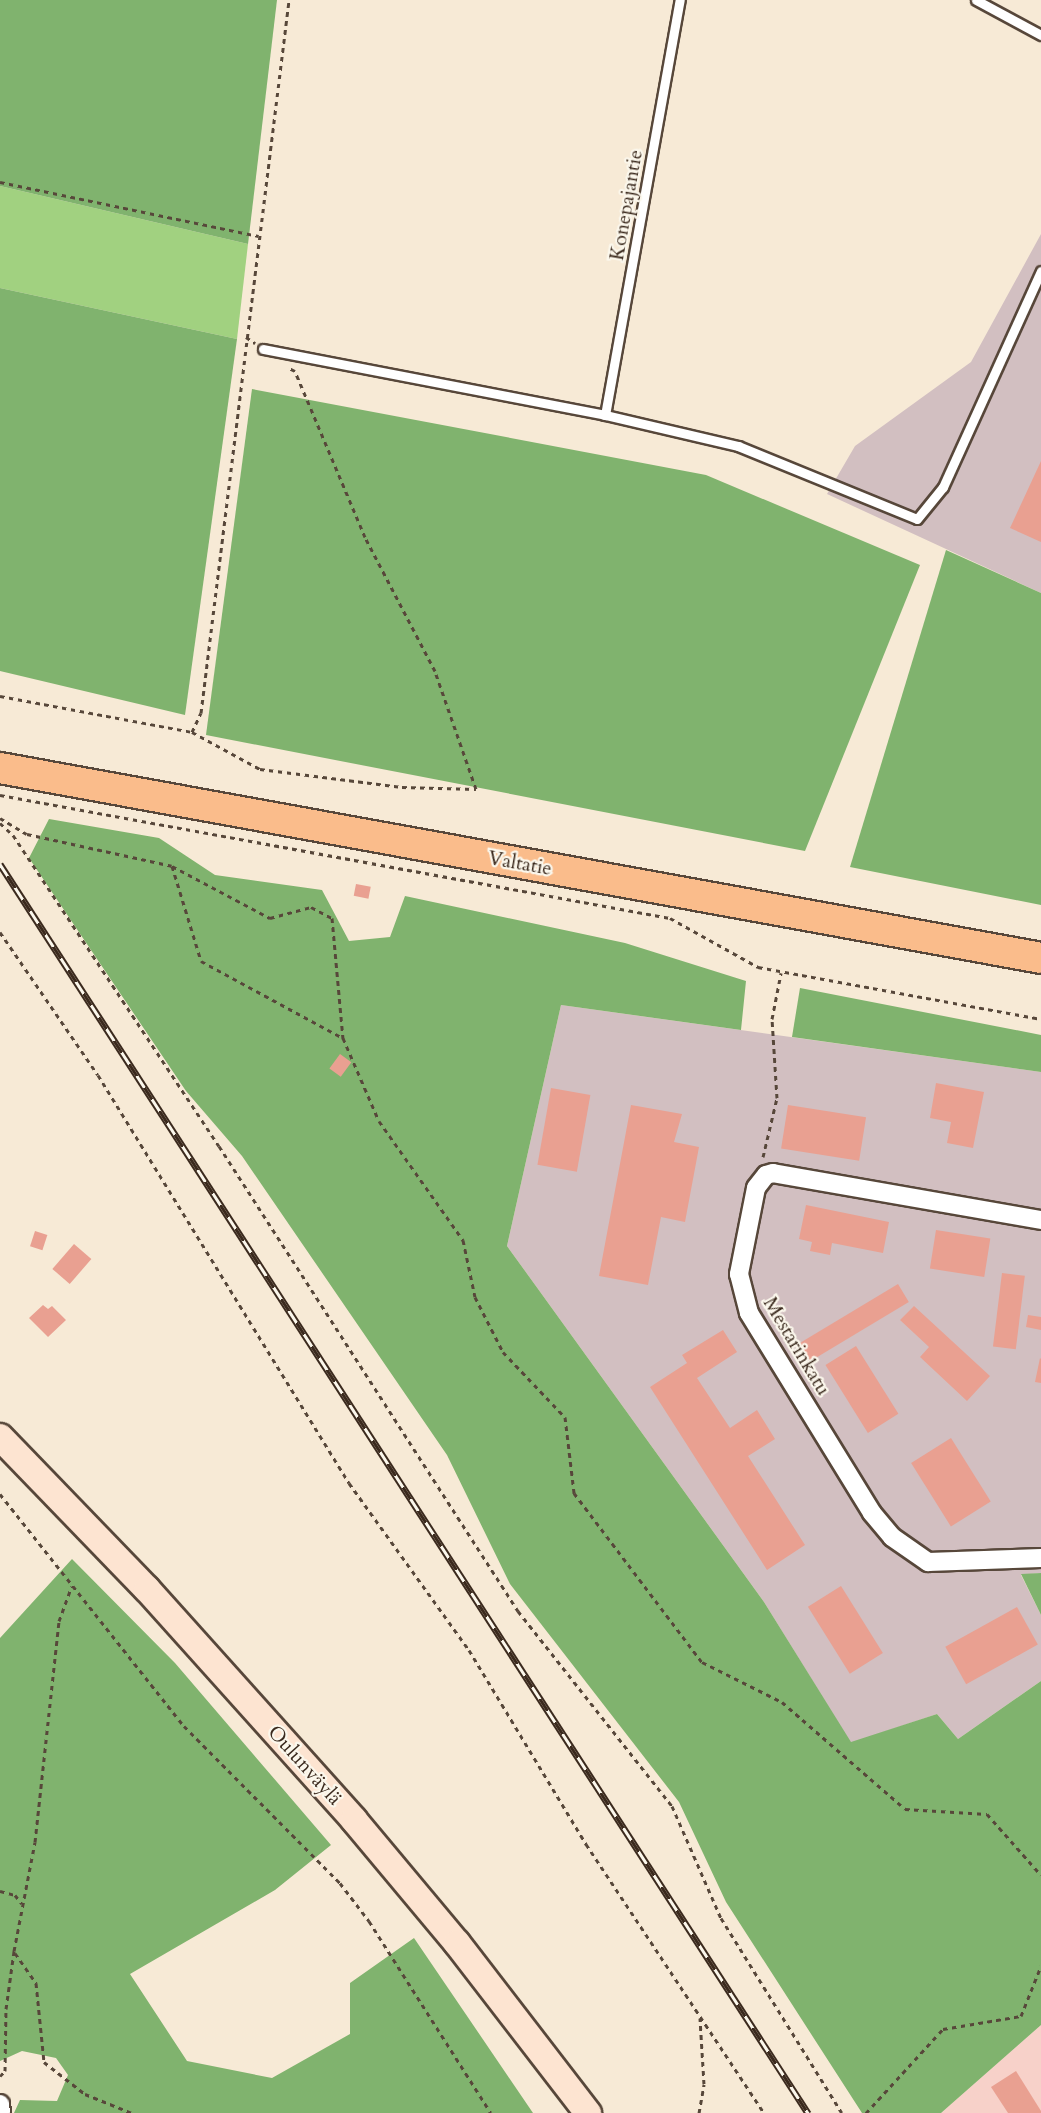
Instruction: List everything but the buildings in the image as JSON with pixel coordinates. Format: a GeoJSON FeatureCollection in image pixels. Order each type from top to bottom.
{"type":"FeatureCollection","features":[{"type":"Feature","properties":{"kind":"highway","name":"Valtatie"},"geometry":{"type":"LineString","coordinates":[[6,783],[1041,958]]}},
{"type":"Feature","properties":{"kind":"main road","name":"Oulunväylä"},"geometry":{"type":"LineString","coordinates":[[0,1437],[147,1589],[354,1820],[457,1943],[588,2113]]}},
{"type":"Feature","properties":{"kind":"street"},"geometry":{"type":"LineString","coordinates":[[756,1188],[766,1174],[773,1173],[1041,1220]]}},
{"type":"Feature","properties":{"kind":"street","name":"Mestarinkatu"},"geometry":{"type":"LineString","coordinates":[[756,1188],[740,1253],[742,1299],[872,1513],[905,1550],[928,1562],[1041,1558]]}},
{"type":"Feature","properties":{"kind":"street"},"geometry":{"type":"LineString","coordinates":[[0,2104],[1,2113]]}},
{"type":"Feature","properties":{"kind":"lane","name":"Konepajantie"},"geometry":{"type":"LineString","coordinates":[[605,415],[680,0]]}},
{"type":"Feature","properties":{"kind":"lane"},"geometry":{"type":"LineString","coordinates":[[976,0],[1041,35]]}},
{"type":"Feature","properties":{"kind":"lane"},"geometry":{"type":"LineString","coordinates":[[263,350],[605,415],[738,446],[917,519],[943,487],[1041,271]]}},
{"type":"Feature","properties":{"kind":"path"},"geometry":{"type":"LineString","coordinates":[[192,732],[201,713],[258,236],[289,0]]}},
{"type":"Feature","properties":{"kind":"path"},"geometry":{"type":"LineString","coordinates":[[0,182],[258,236]]}},
{"type":"Feature","properties":{"kind":"path"},"geometry":{"type":"LineString","coordinates":[[0,696],[192,732],[260,769],[402,787],[476,789],[435,671],[365,537],[295,371],[246,337]]}},
{"type":"Feature","properties":{"kind":"path"},"geometry":{"type":"LineString","coordinates":[[6,783],[670,918],[750,963],[781,973],[1041,1019]]}},
{"type":"Feature","properties":{"kind":"path"},"geometry":{"type":"LineString","coordinates":[[0,818],[27,834],[172,866],[270,918],[310,907],[332,918],[343,1038],[379,1121],[463,1240],[475,1297],[503,1352],[565,1417],[574,1493],[702,1662],[782,1701],[905,1809],[987,1814],[1041,1875]]}},
{"type":"Feature","properties":{"kind":"path"},"geometry":{"type":"LineString","coordinates":[[0,823],[13,835],[219,1146],[518,1611],[672,1806],[721,1918],[842,2113]]}},
{"type":"Feature","properties":{"kind":"path"},"geometry":{"type":"LineString","coordinates":[[172,866],[201,961],[343,1038]]}},
{"type":"Feature","properties":{"kind":"path"},"geometry":{"type":"LineString","coordinates":[[0,932],[98,1075],[349,1483],[469,1650],[586,1844],[764,2113]]}},
{"type":"Feature","properties":{"kind":"path"},"geometry":{"type":"LineString","coordinates":[[756,1188],[777,1098],[772,1019],[781,973]]}},
{"type":"Feature","properties":{"kind":"path"},"geometry":{"type":"LineString","coordinates":[[0,1494],[72,1587],[113,1632],[184,1726],[340,1883],[369,1921],[491,2113]]}},
{"type":"Feature","properties":{"kind":"path"},"geometry":{"type":"LineString","coordinates":[[0,2076],[5,2071],[6,2009],[14,1951],[35,1842],[59,1621],[72,1587]]}},
{"type":"Feature","properties":{"kind":"path"},"geometry":{"type":"LineString","coordinates":[[0,1891],[15,1895],[22,1904]]}},
{"type":"Feature","properties":{"kind":"path"},"geometry":{"type":"LineString","coordinates":[[14,1951],[36,1983],[44,2062],[85,2094],[132,2113]]}},
{"type":"Feature","properties":{"kind":"path"},"geometry":{"type":"LineString","coordinates":[[866,2113],[943,2029],[1021,2016],[1041,1966]]}},
{"type":"Feature","properties":{"kind":"path"},"geometry":{"type":"LineString","coordinates":[[699,2113],[704,2084],[700,2017]]}},
{"type":"Feature","properties":{"kind":"shaded area"},"geometry":{"type":"Polygon","coordinates":[[[1041,234],[1041,593],[827,494],[855,446],[971,362],[1041,234]]]}},
{"type":"Feature","properties":{"kind":"shaded area"},"geometry":{"type":"Polygon","coordinates":[[[561,1005],[1041,1072],[1041,1573],[1021,1575],[1041,1615],[1041,1681],[958,1739],[937,1714],[851,1743],[764,1602],[507,1246],[561,1005]]]}},
{"type":"Feature","properties":{"kind":"shaded area"},"geometry":{"type":"Polygon","coordinates":[[[1041,2025],[1041,2113],[941,2113],[1041,2025]]]}},
{"type":"Feature","properties":{"kind":"green space"},"geometry":{"type":"Polygon","coordinates":[[[0,0],[277,0],[248,244],[0,186],[0,0]]]}},
{"type":"Feature","properties":{"kind":"green space"},"geometry":{"type":"Polygon","coordinates":[[[0,186],[248,244],[237,339],[0,288],[0,186]]]}},
{"type":"Feature","properties":{"kind":"green space"},"geometry":{"type":"Polygon","coordinates":[[[0,288],[237,339],[185,715],[0,671],[0,288]]]}},
{"type":"Feature","properties":{"kind":"green space"},"geometry":{"type":"Polygon","coordinates":[[[252,389],[706,475],[920,565],[805,851],[206,735],[252,389]]]}},
{"type":"Feature","properties":{"kind":"green space"},"geometry":{"type":"Polygon","coordinates":[[[946,550],[1041,593],[1041,905],[850,867],[946,550]]]}},
{"type":"Feature","properties":{"kind":"green space"},"geometry":{"type":"Polygon","coordinates":[[[49,819],[159,838],[215,875],[322,890],[349,941],[390,937],[405,896],[625,943],[746,981],[741,1030],[561,1005],[507,1246],[764,1602],[851,1742],[937,1714],[958,1739],[1041,1681],[1041,2025],[941,2113],[862,2113],[726,1902],[679,1802],[510,1584],[447,1455],[242,1156],[186,1091],[29,858],[49,819]]]}},
{"type":"Feature","properties":{"kind":"green space"},"geometry":{"type":"Polygon","coordinates":[[[800,988],[1041,1035],[1041,1072],[792,1037],[800,988]]]}},
{"type":"Feature","properties":{"kind":"green space"},"geometry":{"type":"Polygon","coordinates":[[[72,1559],[175,1663],[331,1845],[275,1890],[130,1974],[187,2061],[272,2078],[350,2034],[350,1983],[414,1938],[533,2113],[14,2113],[20,2100],[57,2101],[68,2075],[56,2058],[22,2051],[0,2061],[0,1638],[72,1559]]]}},
{"type":"Feature","properties":{"kind":"green space"},"geometry":{"type":"Polygon","coordinates":[[[1041,1573],[1041,1615],[1021,1574],[1041,1573]]]}},
{"type":"Feature","properties":{"kind":"railway"},"geometry":{"type":"LineString","coordinates":[[0,864],[808,2113]]}}]}
